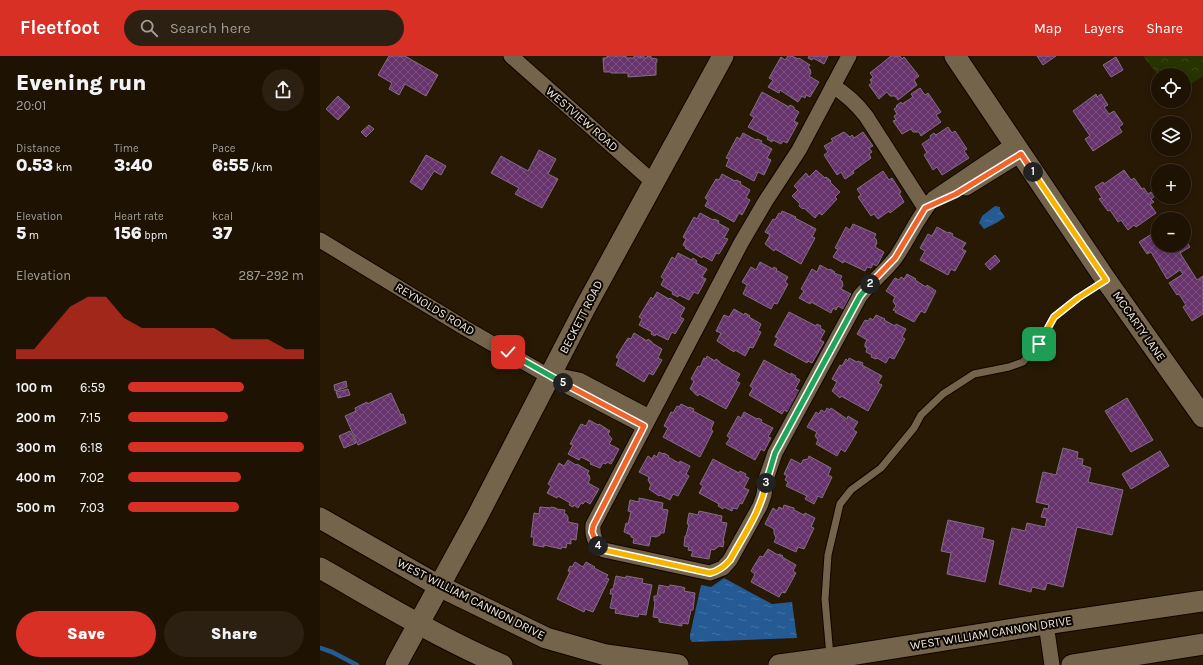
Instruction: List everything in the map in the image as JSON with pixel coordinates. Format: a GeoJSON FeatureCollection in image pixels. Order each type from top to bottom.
{"type":"FeatureCollection","features":[{"type":"Feature","properties":{"kind":"main road","name":"BECKETT ROAD"},"geometry":{"type":"LineString","coordinates":[[398,662],[550,377],[586,306],[723,56]]}},
{"type":"Feature","properties":{"kind":"main road","name":"MCCARTY LANE"},"geometry":{"type":"LineString","coordinates":[[954,56],[1106,280],[1203,417]]}},
{"type":"Feature","properties":{"kind":"main road","name":"WEST WILLIAM CANNON DRIVE"},"geometry":{"type":"LineString","coordinates":[[320,518],[439,586],[546,638],[606,655],[678,665]]}},
{"type":"Feature","properties":{"kind":"main road"},"geometry":{"type":"LineString","coordinates":[[320,568],[418,624],[478,655],[502,665]]}},
{"type":"Feature","properties":{"kind":"main road","name":"WEST WILLIAM CANNON DRIVE"},"geometry":{"type":"LineString","coordinates":[[779,665],[1203,601]]}},
{"type":"Feature","properties":{"kind":"main road"},"geometry":{"type":"LineString","coordinates":[[1072,665],[1203,644]]}},
{"type":"Feature","properties":{"kind":"street","name":"WESTVIEW ROAD"},"geometry":{"type":"LineString","coordinates":[[511,56],[653,182]]}},
{"type":"Feature","properties":{"kind":"street"},"geometry":{"type":"LineString","coordinates":[[849,56],[799,150],[765,202],[741,243],[593,526],[592,532],[594,540],[598,546],[604,550],[710,573],[723,568],[730,560],[760,506],[764,495],[766,479],[775,453],[860,296],[895,258],[925,208],[956,194],[1017,149]]}},
{"type":"Feature","properties":{"kind":"street"},"geometry":{"type":"LineString","coordinates":[[833,86],[851,99],[866,116],[925,208]]}},
{"type":"Feature","properties":{"kind":"street","name":"REYNOLDS ROAD"},"geometry":{"type":"LineString","coordinates":[[320,240],[465,328],[550,377],[647,421]]}},
{"type":"Feature","properties":{"kind":"street"},"geometry":{"type":"LineString","coordinates":[[1046,624],[1052,665]]}},
{"type":"Feature","properties":{"kind":"lane"},"geometry":{"type":"LineString","coordinates":[[831,658],[825,599],[828,555],[840,504],[851,490],[881,468],[914,428],[921,415],[943,394],[974,374],[1010,367],[1023,362],[1039,344],[1054,317],[1078,298],[1106,280]]}},
{"type":"Feature","properties":{"kind":"green space"},"geometry":{"type":"Polygon","coordinates":[[[1143,56],[1203,56],[1203,76],[1191,84],[1191,68],[1152,68],[1143,56]]]}},
{"type":"Feature","properties":{"kind":"water"},"geometry":{"type":"Polygon","coordinates":[[[995,206],[1000,207],[1000,210],[1005,217],[984,229],[979,223],[982,216],[995,206]]]}},
{"type":"Feature","properties":{"kind":"water"},"geometry":{"type":"Polygon","coordinates":[[[724,578],[772,604],[792,602],[797,638],[692,642],[690,635],[701,585],[711,587],[724,578]]]}},
{"type":"Feature","properties":{"kind":"building"},"geometry":{"type":"Polygon","coordinates":[[[389,56],[405,56],[438,75],[426,96],[405,84],[399,95],[389,89],[392,83],[378,75],[389,56]]]}},
{"type":"Feature","properties":{"kind":"building"},"geometry":{"type":"Polygon","coordinates":[[[607,56],[626,56],[626,58],[634,58],[634,56],[639,56],[639,58],[641,58],[640,56],[644,56],[644,58],[647,58],[647,56],[651,56],[651,58],[657,59],[656,75],[628,77],[628,73],[604,72],[603,58],[607,58],[607,56]]]}},
{"type":"Feature","properties":{"kind":"building"},"geometry":{"type":"Polygon","coordinates":[[[788,56],[799,58],[810,65],[808,68],[810,69],[811,73],[809,76],[819,82],[810,97],[806,95],[805,98],[802,96],[798,102],[780,90],[779,93],[768,87],[773,80],[769,78],[781,57],[785,60],[788,56]]]}},
{"type":"Feature","properties":{"kind":"building"},"geometry":{"type":"Polygon","coordinates":[[[809,56],[828,56],[824,64],[813,58],[812,60],[808,58],[809,56]]]}},
{"type":"Feature","properties":{"kind":"building"},"geometry":{"type":"Polygon","coordinates":[[[891,56],[900,56],[902,59],[904,57],[919,76],[914,80],[917,85],[898,100],[895,96],[890,96],[887,92],[879,99],[869,85],[872,83],[870,80],[873,77],[870,73],[891,56]]]}},
{"type":"Feature","properties":{"kind":"building"},"geometry":{"type":"Polygon","coordinates":[[[1037,56],[1056,56],[1043,65],[1037,56]]]}},
{"type":"Feature","properties":{"kind":"building"},"geometry":{"type":"Polygon","coordinates":[[[1116,57],[1123,70],[1111,77],[1103,65],[1116,57]]]}},
{"type":"Feature","properties":{"kind":"building"},"geometry":{"type":"Polygon","coordinates":[[[920,88],[925,95],[928,93],[941,112],[936,115],[941,122],[921,136],[919,132],[913,132],[911,129],[902,134],[893,121],[896,120],[894,116],[897,114],[894,109],[901,102],[902,104],[913,97],[911,94],[920,88]]]}},
{"type":"Feature","properties":{"kind":"building"},"geometry":{"type":"Polygon","coordinates":[[[762,92],[789,107],[790,105],[794,107],[794,109],[799,112],[794,121],[798,123],[787,143],[783,141],[781,144],[773,140],[772,142],[767,139],[768,137],[748,127],[754,117],[750,115],[762,92]]]}},
{"type":"Feature","properties":{"kind":"building"},"geometry":{"type":"Polygon","coordinates":[[[1096,94],[1097,97],[1101,94],[1108,105],[1104,107],[1109,114],[1114,111],[1123,124],[1119,127],[1122,132],[1093,151],[1085,139],[1090,136],[1073,111],[1096,94]]]}},
{"type":"Feature","properties":{"kind":"building"},"geometry":{"type":"Polygon","coordinates":[[[338,96],[350,107],[338,120],[326,109],[338,96]]]}},
{"type":"Feature","properties":{"kind":"building"},"geometry":{"type":"Polygon","coordinates":[[[369,125],[374,129],[366,137],[361,132],[369,125]]]}},
{"type":"Feature","properties":{"kind":"building"},"geometry":{"type":"Polygon","coordinates":[[[948,127],[952,133],[955,131],[967,149],[964,151],[969,158],[942,175],[937,167],[933,170],[924,155],[927,153],[922,144],[931,138],[930,136],[934,133],[936,135],[948,127]]]}},
{"type":"Feature","properties":{"kind":"building"},"geometry":{"type":"Polygon","coordinates":[[[844,132],[850,137],[852,135],[854,138],[863,132],[873,146],[869,148],[872,152],[869,154],[871,158],[845,179],[841,172],[837,175],[824,155],[828,152],[824,146],[833,141],[831,139],[844,132]]]}},
{"type":"Feature","properties":{"kind":"building"},"geometry":{"type":"Polygon","coordinates":[[[743,133],[756,140],[762,141],[761,143],[772,149],[767,158],[771,160],[764,175],[758,172],[754,181],[726,166],[729,159],[726,158],[737,137],[740,139],[743,133]]]}},
{"type":"Feature","properties":{"kind":"building"},"geometry":{"type":"Polygon","coordinates":[[[539,150],[556,159],[548,174],[558,179],[542,208],[515,194],[519,188],[491,173],[501,156],[528,171],[539,150]]]}},
{"type":"Feature","properties":{"kind":"building"},"geometry":{"type":"Polygon","coordinates":[[[426,155],[446,166],[441,175],[434,171],[422,190],[410,182],[426,155]]]}},
{"type":"Feature","properties":{"kind":"building"},"geometry":{"type":"Polygon","coordinates":[[[816,170],[831,181],[830,182],[840,192],[835,197],[837,199],[822,215],[819,213],[815,218],[804,208],[803,209],[799,206],[800,204],[792,196],[798,190],[794,186],[806,173],[809,177],[816,170]]]}},
{"type":"Feature","properties":{"kind":"building"},"geometry":{"type":"Polygon","coordinates":[[[1124,170],[1131,180],[1134,178],[1142,189],[1144,188],[1148,194],[1151,192],[1150,204],[1155,212],[1151,212],[1151,216],[1136,227],[1134,225],[1128,230],[1121,220],[1118,222],[1110,210],[1108,211],[1099,199],[1102,198],[1095,187],[1103,182],[1104,184],[1124,170]]]}},
{"type":"Feature","properties":{"kind":"building"},"geometry":{"type":"Polygon","coordinates":[[[883,171],[889,180],[892,178],[901,192],[899,193],[904,202],[890,213],[889,211],[878,219],[874,214],[871,216],[858,197],[861,195],[857,189],[883,171]]]}},
{"type":"Feature","properties":{"kind":"building"},"geometry":{"type":"Polygon","coordinates":[[[722,174],[735,181],[741,182],[740,184],[750,190],[746,198],[750,200],[742,215],[739,213],[734,222],[705,206],[708,200],[705,198],[716,179],[719,180],[722,174]]]}},
{"type":"Feature","properties":{"kind":"building"},"geometry":{"type":"Polygon","coordinates":[[[782,211],[796,217],[795,218],[816,229],[812,237],[815,238],[801,264],[775,249],[774,251],[765,244],[770,235],[765,232],[773,219],[775,220],[782,211]]]}},
{"type":"Feature","properties":{"kind":"building"},"geometry":{"type":"Polygon","coordinates":[[[700,213],[713,220],[719,221],[718,223],[729,229],[724,238],[728,239],[719,254],[716,253],[712,261],[703,256],[702,258],[685,248],[686,247],[683,245],[686,239],[683,237],[694,217],[697,219],[700,213]]]}},
{"type":"Feature","properties":{"kind":"building"},"geometry":{"type":"Polygon","coordinates":[[[853,224],[876,234],[874,238],[876,239],[877,243],[875,247],[884,252],[877,266],[873,264],[871,268],[867,267],[865,271],[844,261],[843,263],[833,257],[838,249],[835,248],[846,227],[850,230],[853,224]]]}},
{"type":"Feature","properties":{"kind":"building"},"geometry":{"type":"Polygon","coordinates":[[[937,227],[953,234],[952,236],[966,243],[962,249],[966,251],[955,271],[951,269],[948,275],[920,260],[925,251],[920,248],[928,234],[932,236],[937,227]]]}},
{"type":"Feature","properties":{"kind":"building"},"geometry":{"type":"Polygon","coordinates":[[[1151,234],[1151,252],[1147,254],[1139,242],[1151,234]]]}},
{"type":"Feature","properties":{"kind":"building"},"geometry":{"type":"Polygon","coordinates":[[[1151,252],[1182,252],[1180,253],[1197,280],[1203,276],[1203,314],[1192,321],[1183,307],[1186,305],[1169,283],[1183,274],[1180,270],[1167,279],[1151,252]]]}},
{"type":"Feature","properties":{"kind":"building"},"geometry":{"type":"Polygon","coordinates":[[[678,253],[692,260],[693,258],[697,261],[696,263],[707,269],[702,277],[706,279],[698,294],[694,292],[689,300],[679,295],[678,297],[672,294],[673,292],[661,285],[664,279],[661,277],[672,257],[675,259],[678,253]]]}},
{"type":"Feature","properties":{"kind":"building"},"geometry":{"type":"Polygon","coordinates":[[[995,255],[1000,261],[990,270],[985,264],[995,255]]]}},
{"type":"Feature","properties":{"kind":"building"},"geometry":{"type":"Polygon","coordinates":[[[760,262],[773,269],[774,267],[777,269],[776,270],[788,277],[785,282],[788,284],[777,304],[774,303],[771,309],[743,294],[747,285],[742,282],[751,267],[756,270],[760,262]]]}},
{"type":"Feature","properties":{"kind":"building"},"geometry":{"type":"Polygon","coordinates":[[[820,265],[842,276],[840,280],[842,281],[843,285],[841,289],[851,294],[843,309],[838,306],[836,310],[833,308],[831,313],[811,302],[810,304],[799,298],[804,291],[801,289],[812,269],[817,272],[820,265]]]}},
{"type":"Feature","properties":{"kind":"building"},"geometry":{"type":"Polygon","coordinates":[[[907,274],[926,287],[927,285],[936,291],[925,313],[921,311],[914,322],[893,310],[896,306],[893,301],[895,297],[886,291],[895,278],[899,280],[901,277],[904,279],[907,274]]]}},
{"type":"Feature","properties":{"kind":"building"},"geometry":{"type":"Polygon","coordinates":[[[657,292],[669,299],[670,298],[685,308],[680,317],[684,319],[675,334],[672,332],[668,340],[656,334],[655,336],[651,334],[652,332],[639,325],[642,319],[639,317],[651,297],[653,299],[657,292]]]}},
{"type":"Feature","properties":{"kind":"building"},"geometry":{"type":"Polygon","coordinates":[[[734,309],[744,315],[745,313],[761,324],[758,331],[761,332],[753,348],[750,347],[745,356],[735,350],[734,352],[717,341],[721,333],[716,331],[724,315],[729,317],[734,309]]]}},
{"type":"Feature","properties":{"kind":"building"},"geometry":{"type":"Polygon","coordinates":[[[789,312],[816,326],[817,324],[821,326],[820,328],[825,331],[820,340],[824,342],[812,363],[808,361],[807,363],[774,345],[778,338],[775,337],[789,312]]]}},
{"type":"Feature","properties":{"kind":"building"},"geometry":{"type":"Polygon","coordinates":[[[876,315],[895,326],[896,324],[906,329],[902,337],[905,339],[894,359],[889,357],[886,363],[877,358],[871,357],[872,355],[866,352],[867,348],[865,347],[865,344],[867,340],[857,334],[865,320],[868,321],[870,318],[873,320],[876,315]]]}},
{"type":"Feature","properties":{"kind":"building"},"geometry":{"type":"Polygon","coordinates":[[[634,333],[647,341],[648,339],[662,349],[658,358],[662,360],[653,375],[649,373],[644,382],[616,365],[619,359],[616,357],[628,338],[631,339],[634,333]]]}},
{"type":"Feature","properties":{"kind":"building"},"geometry":{"type":"Polygon","coordinates":[[[707,356],[715,361],[716,359],[720,363],[740,374],[736,381],[740,383],[726,409],[699,394],[698,396],[690,389],[694,381],[691,379],[698,366],[700,367],[704,358],[706,359],[707,356]]]}},
{"type":"Feature","properties":{"kind":"building"},"geometry":{"type":"Polygon","coordinates":[[[849,358],[863,363],[862,365],[882,376],[878,383],[882,385],[868,411],[841,396],[840,398],[832,391],[837,382],[832,379],[840,365],[842,366],[846,359],[848,361],[849,358]]]}},
{"type":"Feature","properties":{"kind":"building"},"geometry":{"type":"Polygon","coordinates":[[[764,360],[791,375],[791,373],[800,380],[795,389],[800,391],[788,412],[784,410],[782,414],[749,395],[753,388],[750,386],[764,360]]]}},
{"type":"Feature","properties":{"kind":"building"},"geometry":{"type":"Polygon","coordinates":[[[346,381],[347,387],[335,391],[334,385],[346,381]]]}},
{"type":"Feature","properties":{"kind":"building"},"geometry":{"type":"Polygon","coordinates":[[[348,389],[350,395],[338,398],[336,392],[348,389]]]}},
{"type":"Feature","properties":{"kind":"building"},"geometry":{"type":"Polygon","coordinates":[[[391,393],[401,415],[403,414],[406,423],[358,445],[345,416],[356,411],[355,408],[367,402],[367,404],[391,393]]]}},
{"type":"Feature","properties":{"kind":"building"},"geometry":{"type":"Polygon","coordinates":[[[1127,398],[1153,440],[1131,452],[1105,411],[1127,398]]]}},
{"type":"Feature","properties":{"kind":"building"},"geometry":{"type":"Polygon","coordinates":[[[681,404],[694,409],[693,411],[714,422],[711,429],[713,431],[700,457],[663,437],[668,428],[664,426],[671,412],[673,413],[677,406],[679,407],[681,404]]]}},
{"type":"Feature","properties":{"kind":"building"},"geometry":{"type":"Polygon","coordinates":[[[827,408],[830,410],[831,408],[847,419],[848,416],[858,422],[853,430],[857,432],[845,452],[841,449],[837,456],[816,444],[818,440],[815,436],[817,432],[807,427],[816,412],[819,414],[821,410],[825,412],[827,408]]]}},
{"type":"Feature","properties":{"kind":"building"},"geometry":{"type":"Polygon","coordinates":[[[744,412],[762,420],[761,422],[773,428],[768,437],[771,438],[764,451],[761,449],[755,460],[726,444],[730,438],[727,436],[738,416],[741,418],[744,412]]]}},
{"type":"Feature","properties":{"kind":"building"},"geometry":{"type":"Polygon","coordinates":[[[589,420],[610,431],[608,434],[612,439],[609,444],[619,449],[611,464],[607,462],[606,464],[603,463],[600,468],[590,464],[591,462],[581,457],[579,460],[568,454],[573,445],[570,444],[581,424],[586,426],[589,420]]]}},
{"type":"Feature","properties":{"kind":"building"},"geometry":{"type":"Polygon","coordinates":[[[350,431],[356,443],[344,448],[339,436],[350,431]]]}},
{"type":"Feature","properties":{"kind":"building"},"geometry":{"type":"Polygon","coordinates":[[[1063,448],[1078,452],[1077,458],[1083,459],[1082,465],[1091,468],[1088,482],[1123,490],[1112,535],[1077,527],[1063,587],[1047,583],[1045,590],[1032,587],[1031,592],[999,584],[1012,528],[1025,531],[1027,523],[1045,527],[1047,518],[1041,517],[1044,508],[1048,509],[1049,505],[1036,502],[1043,472],[1056,475],[1063,448]]]}},
{"type":"Feature","properties":{"kind":"building"},"geometry":{"type":"Polygon","coordinates":[[[1160,451],[1169,466],[1131,489],[1122,474],[1160,451]]]}},
{"type":"Feature","properties":{"kind":"building"},"geometry":{"type":"Polygon","coordinates":[[[659,452],[664,453],[679,463],[680,461],[690,466],[686,474],[689,476],[678,496],[673,494],[670,500],[660,495],[659,496],[649,489],[651,485],[648,480],[649,477],[639,472],[648,456],[652,459],[654,455],[657,457],[659,452]]]}},
{"type":"Feature","properties":{"kind":"building"},"geometry":{"type":"Polygon","coordinates":[[[809,456],[831,468],[828,475],[832,477],[822,498],[818,496],[814,504],[805,499],[807,496],[786,486],[788,482],[785,480],[787,476],[784,474],[791,459],[801,464],[803,460],[808,459],[809,456]]]}},
{"type":"Feature","properties":{"kind":"building"},"geometry":{"type":"Polygon","coordinates":[[[713,459],[739,473],[740,471],[746,474],[745,476],[749,478],[744,488],[749,490],[742,504],[740,503],[737,509],[733,508],[732,511],[724,507],[723,509],[718,506],[719,504],[699,493],[703,486],[700,484],[713,459]]]}},
{"type":"Feature","properties":{"kind":"building"},"geometry":{"type":"Polygon","coordinates":[[[568,460],[589,471],[587,474],[589,475],[590,479],[588,483],[599,489],[590,504],[585,501],[583,504],[581,503],[578,508],[574,505],[573,507],[569,505],[570,503],[558,496],[557,498],[547,493],[551,486],[548,484],[559,463],[564,466],[568,460]]]}},
{"type":"Feature","properties":{"kind":"building"},"geometry":{"type":"Polygon","coordinates":[[[639,498],[663,503],[662,509],[668,510],[664,533],[660,533],[660,535],[656,537],[651,536],[649,546],[633,543],[634,538],[624,532],[631,512],[628,511],[630,500],[639,502],[639,498]]]}},
{"type":"Feature","properties":{"kind":"building"},"geometry":{"type":"Polygon","coordinates":[[[784,505],[794,508],[794,510],[804,515],[805,513],[815,518],[811,527],[814,528],[804,549],[798,547],[796,552],[774,542],[776,538],[774,529],[765,524],[773,508],[777,511],[779,507],[783,509],[784,505]]]}},
{"type":"Feature","properties":{"kind":"building"},"geometry":{"type":"Polygon","coordinates":[[[540,507],[551,507],[565,510],[564,514],[568,517],[568,522],[578,524],[576,540],[571,539],[571,544],[567,543],[566,548],[562,547],[561,549],[544,545],[544,547],[533,545],[534,537],[531,537],[534,513],[539,514],[540,507]]]}},
{"type":"Feature","properties":{"kind":"building"},"geometry":{"type":"Polygon","coordinates":[[[699,511],[722,516],[721,522],[727,523],[723,547],[719,546],[714,550],[711,549],[709,559],[691,556],[693,551],[688,550],[689,547],[684,546],[685,536],[689,524],[687,524],[689,513],[698,515],[699,511]]]}},
{"type":"Feature","properties":{"kind":"building"},"geometry":{"type":"Polygon","coordinates":[[[948,520],[984,528],[982,538],[994,541],[985,582],[947,574],[951,553],[941,551],[948,520]]]}},
{"type":"Feature","properties":{"kind":"building"},"geometry":{"type":"Polygon","coordinates":[[[768,549],[778,555],[783,556],[782,557],[796,565],[793,571],[796,573],[785,593],[782,592],[779,597],[751,582],[755,574],[751,571],[760,556],[763,557],[768,549]]]}},
{"type":"Feature","properties":{"kind":"building"},"geometry":{"type":"Polygon","coordinates":[[[575,562],[583,567],[586,562],[608,575],[606,578],[609,579],[593,612],[585,609],[584,612],[557,599],[570,572],[568,571],[570,566],[572,567],[575,562]]]}},
{"type":"Feature","properties":{"kind":"building"},"geometry":{"type":"Polygon","coordinates":[[[616,576],[643,579],[642,583],[652,585],[646,615],[639,614],[638,617],[615,613],[616,609],[610,608],[613,594],[610,594],[611,589],[613,589],[616,576]]]}},
{"type":"Feature","properties":{"kind":"building"},"geometry":{"type":"Polygon","coordinates":[[[659,585],[682,587],[685,588],[684,591],[695,593],[693,610],[691,610],[688,624],[682,623],[682,626],[659,622],[659,618],[653,617],[655,602],[654,596],[657,596],[659,585]]]}},
{"type":"Feature","properties":{"kind":"waterway"},"geometry":{"type":"LineString","coordinates":[[320,648],[332,652],[357,665]]}},
{"type":"Feature","properties":{"kind":"route"},"geometry":{"type":"LineString","coordinates":[[508,352],[550,377],[644,426],[593,526],[592,532],[594,540],[598,546],[604,550],[710,573],[723,568],[730,560],[760,506],[764,495],[766,479],[775,453],[860,296],[895,258],[925,208],[956,194],[1021,154],[1106,280],[1078,298],[1054,317],[1039,344]]}}]}
